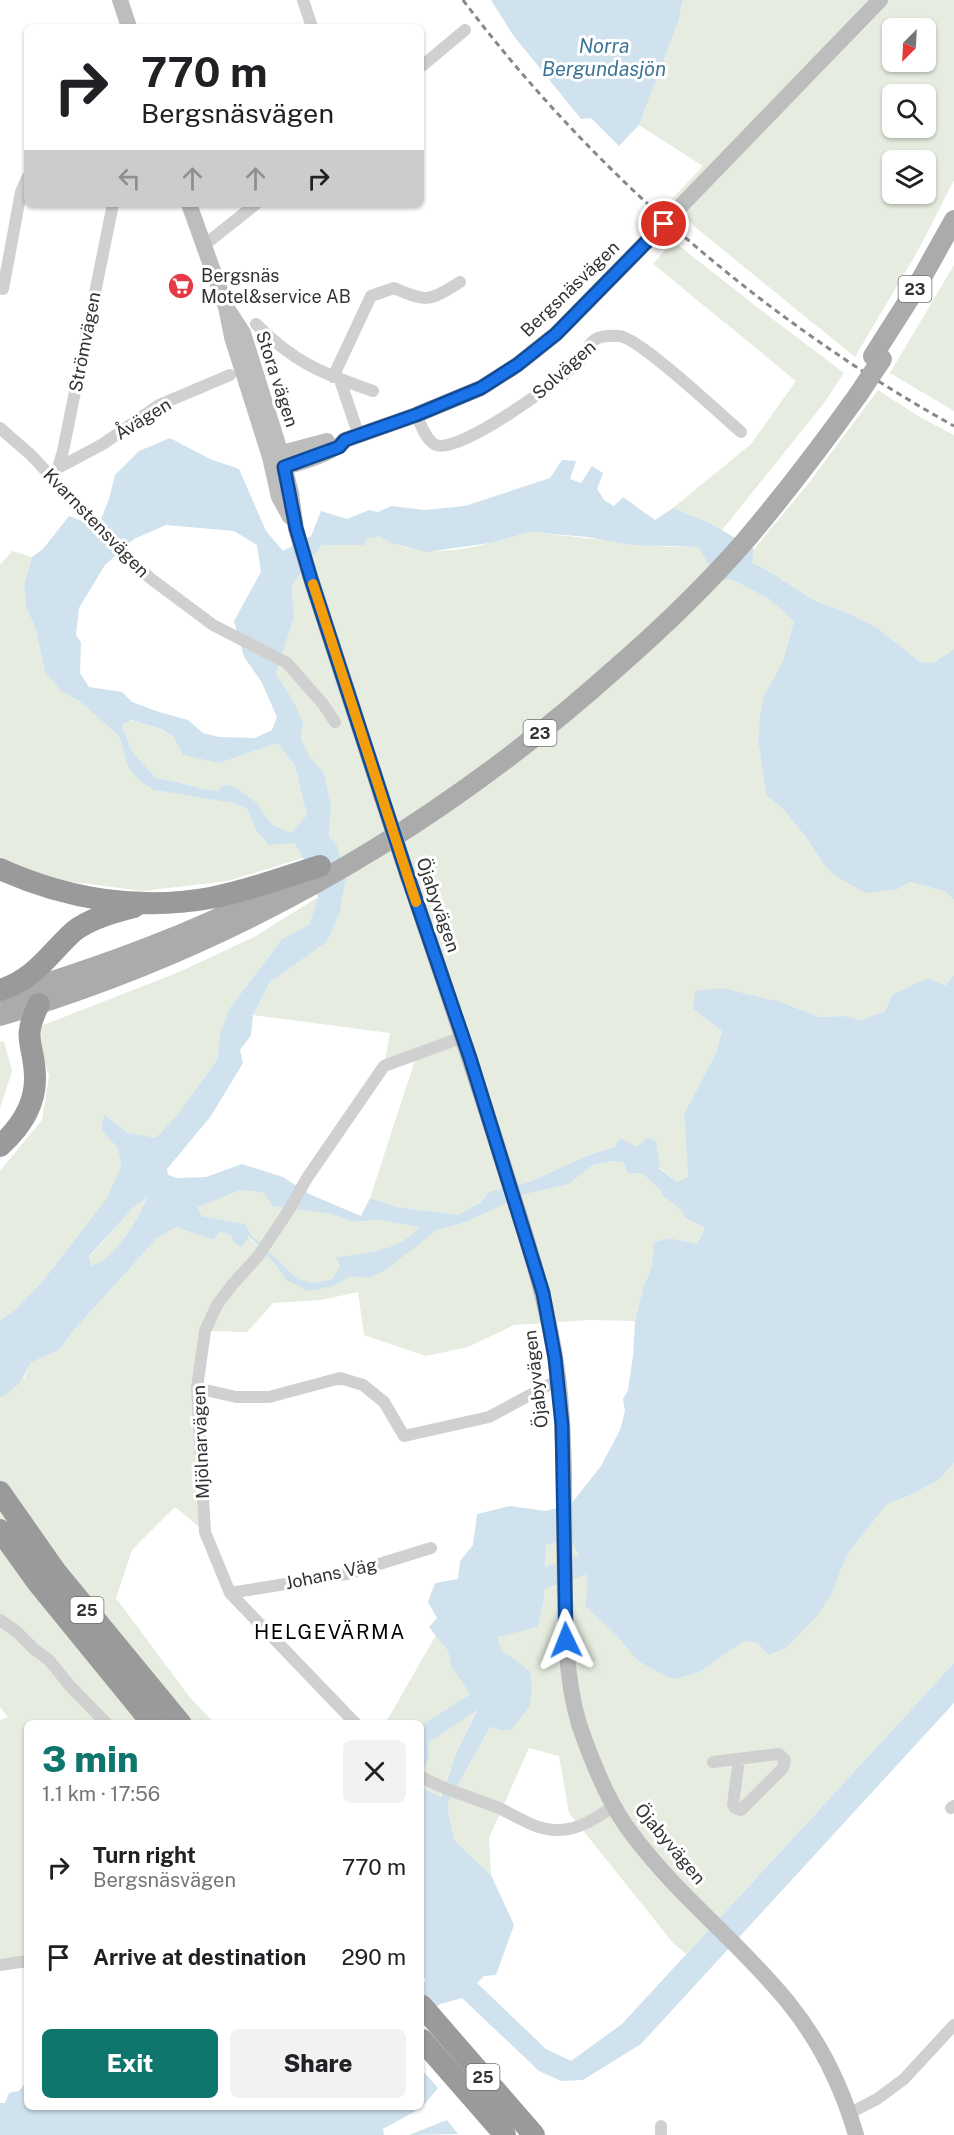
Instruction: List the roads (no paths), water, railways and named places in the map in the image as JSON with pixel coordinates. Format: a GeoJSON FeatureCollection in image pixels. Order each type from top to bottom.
{"type":"FeatureCollection","features":[{"type":"Feature","properties":{"kind":"highway"},"geometry":{"type":"LineString","coordinates":[[0,869],[30,882],[75,895],[127,903],[153,903],[209,898],[299,880],[320,866]]}},
{"type":"Feature","properties":{"kind":"highway"},"geometry":{"type":"LineString","coordinates":[[0,990],[12,986],[46,961],[75,931],[111,913],[153,903]]}},
{"type":"Feature","properties":{"kind":"highway"},"geometry":{"type":"LineString","coordinates":[[0,1146],[22,1119],[32,1098],[35,1076],[28,1037],[32,1018],[39,1004]]}},
{"type":"Feature","properties":{"kind":"highway","name":"25"},"geometry":{"type":"LineString","coordinates":[[0,1492],[56,1572],[178,1720]]}},
{"type":"Feature","properties":{"kind":"highway","name":"25"},"geometry":{"type":"LineString","coordinates":[[0,1530],[38,1583],[150,1720]]}},
{"type":"Feature","properties":{"kind":"highway","name":"25"},"geometry":{"type":"LineString","coordinates":[[427,2012],[534,2135]]}},
{"type":"Feature","properties":{"kind":"highway","name":"25"},"geometry":{"type":"LineString","coordinates":[[424,2042],[505,2135]]}},
{"type":"Feature","properties":{"kind":"main road","name":"23"},"geometry":{"type":"LineString","coordinates":[[878,358],[954,220]]}},
{"type":"Feature","properties":{"kind":"main road","name":"23"},"geometry":{"type":"LineString","coordinates":[[0,997],[199,927],[258,900],[348,858],[430,815],[493,771],[591,691],[669,620],[708,573],[803,471],[923,294],[954,238]]}},
{"type":"Feature","properties":{"kind":"main road","name":"23"},"geometry":{"type":"LineString","coordinates":[[320,866],[348,858]]}},
{"type":"Feature","properties":{"kind":"main road","name":"23"},"geometry":{"type":"LineString","coordinates":[[0,1016],[91,987],[197,944],[277,906],[299,880]]}},
{"type":"Feature","properties":{"kind":"street"},"geometry":{"type":"LineString","coordinates":[[120,0],[128,24]]}},
{"type":"Feature","properties":{"kind":"street"},"geometry":{"type":"LineString","coordinates":[[303,0],[311,24]]}},
{"type":"Feature","properties":{"kind":"street","name":"Bergsnäsvägen"},"geometry":{"type":"LineString","coordinates":[[277,462],[339,447],[352,438],[481,388],[517,365],[556,334],[880,0]]}},
{"type":"Feature","properties":{"kind":"street"},"geometry":{"type":"LineString","coordinates":[[424,64],[465,30]]}},
{"type":"Feature","properties":{"kind":"street"},"geometry":{"type":"LineString","coordinates":[[3,289],[24,185]]}},
{"type":"Feature","properties":{"kind":"street","name":"Strömvägen"},"geometry":{"type":"LineString","coordinates":[[54,472],[112,207]]}},
{"type":"Feature","properties":{"kind":"street","name":"Stora vägen"},"geometry":{"type":"LineString","coordinates":[[190,207],[226,307],[232,337],[277,462]]}},
{"type":"Feature","properties":{"kind":"street"},"geometry":{"type":"LineString","coordinates":[[203,246],[252,207]]}},
{"type":"Feature","properties":{"kind":"street"},"geometry":{"type":"LineString","coordinates":[[352,438],[336,378],[371,296],[394,288],[417,298],[427,299],[437,296],[460,282]]}},
{"type":"Feature","properties":{"kind":"street"},"geometry":{"type":"LineString","coordinates":[[256,324],[291,355],[317,371],[373,392]]}},
{"type":"Feature","properties":{"kind":"street","name":"Solvägen"},"geometry":{"type":"LineString","coordinates":[[416,415],[430,441],[437,445],[447,446],[467,438],[516,410],[550,386],[580,360],[594,340],[608,335],[622,336],[631,340],[662,363],[741,432]]}},
{"type":"Feature","properties":{"kind":"street","name":"Åvägen"},"geometry":{"type":"LineString","coordinates":[[54,472],[103,444],[159,405],[230,375]]}},
{"type":"Feature","properties":{"kind":"street","name":"Kvarnstensvägen"},"geometry":{"type":"LineString","coordinates":[[0,428],[54,472],[96,526],[150,578],[213,625],[287,663],[323,704],[335,722]]}},
{"type":"Feature","properties":{"kind":"street","name":"Öjabyvägen"},"geometry":{"type":"LineString","coordinates":[[277,462],[311,579],[407,874],[463,1037],[543,1293],[558,1380],[562,1425],[566,1640],[575,1713],[614,1806],[630,1831],[650,1856],[774,1985],[806,2026],[829,2066],[850,2114],[856,2135]]}},
{"type":"Feature","properties":{"kind":"street","name":"Mjölnarvägen"},"geometry":{"type":"LineString","coordinates":[[352,1720],[230,1593],[205,1532],[197,1388],[205,1331],[217,1305],[259,1255],[307,1178],[384,1066],[463,1037]]}},
{"type":"Feature","properties":{"kind":"street"},"geometry":{"type":"LineString","coordinates":[[197,1388],[237,1397],[269,1397],[340,1378],[363,1385],[384,1402],[404,1436],[489,1417],[558,1380]]}},
{"type":"Feature","properties":{"kind":"street","name":"Johans Väg"},"geometry":{"type":"LineString","coordinates":[[230,1593],[347,1574],[431,1548]]}},
{"type":"Feature","properties":{"kind":"street"},"geometry":{"type":"LineString","coordinates":[[0,1620],[49,1660],[70,1686],[103,1720]]}},
{"type":"Feature","properties":{"kind":"street"},"geometry":{"type":"LineString","coordinates":[[713,1762],[779,1754],[785,1760],[783,1768],[741,1810],[735,1808],[733,1804],[738,1760]]}},
{"type":"Feature","properties":{"kind":"street"},"geometry":{"type":"LineString","coordinates":[[424,1778],[531,1824],[556,1830],[581,1825],[614,1806]]}},
{"type":"Feature","properties":{"kind":"street"},"geometry":{"type":"LineString","coordinates":[[0,1965],[24,1961]]}},
{"type":"Feature","properties":{"kind":"street"},"geometry":{"type":"LineString","coordinates":[[850,2114],[877,2099],[904,2079],[954,2025]]}},
{"type":"Feature","properties":{"kind":"water","name":"Norra Bergundasjön"},"geometry":{"type":"Polygon","coordinates":[[[491,0],[683,0],[678,22],[639,125],[619,146],[591,118],[581,119],[513,35],[491,0]]]}},
{"type":"Feature","properties":{"kind":"water"},"geometry":{"type":"Polygon","coordinates":[[[170,438],[210,459],[239,469],[266,531],[283,551],[311,536],[321,511],[347,519],[369,510],[378,512],[391,506],[425,510],[465,506],[550,478],[562,460],[576,461],[570,479],[581,483],[592,466],[603,473],[597,489],[605,501],[614,506],[623,497],[655,520],[673,508],[710,523],[754,549],[752,563],[772,573],[813,600],[876,627],[920,662],[933,663],[954,649],[954,900],[944,891],[910,882],[898,889],[866,893],[835,876],[784,810],[766,795],[758,739],[760,715],[764,695],[783,661],[794,621],[769,599],[731,579],[719,582],[698,547],[632,545],[587,537],[531,532],[490,543],[426,552],[391,543],[380,536],[367,539],[364,545],[322,545],[292,585],[294,618],[276,673],[303,722],[301,738],[309,756],[324,773],[331,806],[329,837],[337,845],[346,878],[340,912],[327,942],[270,982],[253,1015],[251,1035],[240,1050],[243,1063],[211,1116],[167,1169],[168,1175],[177,1178],[206,1177],[242,1164],[283,1177],[309,1194],[361,1216],[370,1198],[397,1207],[458,1215],[481,1202],[488,1192],[529,1182],[589,1155],[615,1147],[620,1138],[636,1147],[648,1138],[656,1141],[660,1169],[677,1182],[688,1177],[684,1114],[716,1053],[722,1031],[693,1009],[695,991],[723,988],[781,1002],[819,1017],[844,1016],[861,1020],[885,1011],[892,995],[928,978],[945,986],[954,975],[954,1463],[940,1479],[911,1495],[887,1504],[847,1555],[831,1595],[816,1617],[786,1648],[768,1655],[758,1643],[744,1641],[699,1672],[675,1679],[637,1660],[615,1634],[585,1606],[586,1571],[570,1540],[546,1545],[544,1600],[538,1627],[498,1637],[501,1650],[530,1671],[532,1690],[529,1707],[512,1729],[503,1731],[490,1727],[448,1803],[455,1841],[491,1875],[514,1925],[496,1975],[484,1976],[477,1983],[546,2049],[571,2061],[622,2024],[954,1663],[954,1703],[641,2044],[583,2080],[561,2081],[539,2071],[462,1998],[440,2004],[424,2017],[424,1982],[426,1980],[424,1978],[424,1789],[441,1797],[456,1753],[477,1710],[428,1743],[429,1756],[424,1770],[424,1724],[470,1694],[451,1666],[448,1651],[429,1627],[437,1618],[428,1602],[435,1583],[458,1579],[460,1561],[473,1545],[477,1514],[510,1506],[546,1511],[571,1504],[601,1466],[620,1430],[625,1411],[623,1399],[628,1390],[635,1321],[644,1285],[652,1267],[654,1242],[670,1238],[697,1244],[705,1228],[685,1218],[681,1210],[664,1197],[661,1191],[643,1174],[627,1173],[624,1163],[613,1161],[593,1165],[569,1184],[526,1194],[466,1222],[437,1230],[387,1269],[369,1278],[351,1276],[333,1286],[308,1291],[286,1280],[249,1236],[242,1247],[234,1243],[231,1235],[220,1232],[214,1240],[176,1227],[157,1238],[59,1350],[30,1363],[18,1384],[0,1398],[0,1320],[15,1310],[42,1282],[107,1198],[121,1166],[118,1148],[101,1130],[104,1115],[128,1133],[156,1138],[178,1114],[217,1060],[220,1034],[229,1009],[282,939],[309,925],[318,897],[303,858],[294,843],[269,845],[256,830],[247,809],[233,803],[154,790],[140,781],[128,767],[119,736],[79,701],[61,691],[45,672],[35,627],[26,607],[24,585],[32,557],[43,549],[69,516],[98,527],[115,475],[139,451],[170,438]],[[166,525],[134,539],[105,565],[79,608],[76,635],[81,642],[80,673],[89,687],[122,692],[132,702],[188,720],[203,733],[219,737],[255,738],[272,730],[277,717],[261,681],[244,657],[234,621],[261,572],[257,545],[234,531],[166,525]],[[131,720],[122,725],[131,750],[156,778],[217,791],[226,784],[238,789],[257,803],[273,825],[291,833],[307,815],[295,766],[277,743],[220,763],[183,755],[174,737],[161,729],[131,720]],[[240,1190],[198,1207],[202,1216],[245,1224],[252,1236],[298,1279],[312,1283],[332,1279],[340,1266],[336,1257],[382,1250],[412,1235],[420,1227],[377,1220],[352,1222],[332,1214],[272,1206],[264,1193],[240,1190]],[[148,1196],[133,1208],[89,1256],[91,1266],[100,1262],[117,1247],[132,1226],[148,1196]]]}},
{"type":"Feature","properties":{"kind":"water"},"geometry":{"type":"Polygon","coordinates":[[[424,2072],[438,2088],[424,2105],[424,2072]]]}},
{"type":"Feature","properties":{"kind":"water"},"geometry":{"type":"Polygon","coordinates":[[[24,2085],[24,2110],[417,2110],[383,2129],[384,2135],[0,2135],[0,2103],[5,2103],[9,2093],[19,2091],[24,2085]]]}},
{"type":"Feature","properties":{"kind":"water"},"geometry":{"type":"Polygon","coordinates":[[[447,2120],[458,2134],[409,2135],[447,2120]]]}},
{"type":"Feature","properties":{"kind":"waterway"},"geometry":{"type":"LineString","coordinates":[[521,1586],[609,1556]]}},
{"type":"Feature","properties":{"kind":"railway"},"geometry":{"type":"LineString","coordinates":[[463,0],[514,64],[568,125],[686,238],[750,291],[816,339],[884,385],[954,426]]}},
{"type":"Feature","properties":{"kind":"place","name":"Bergsnäs Motel&service AB"},"geometry":{"type":"Point","coordinates":[181,286]}},
{"type":"Feature","properties":{"kind":"district","name":"HELGEVÄRMA"},"geometry":{"type":"Point","coordinates":[330,1632]}}]}
